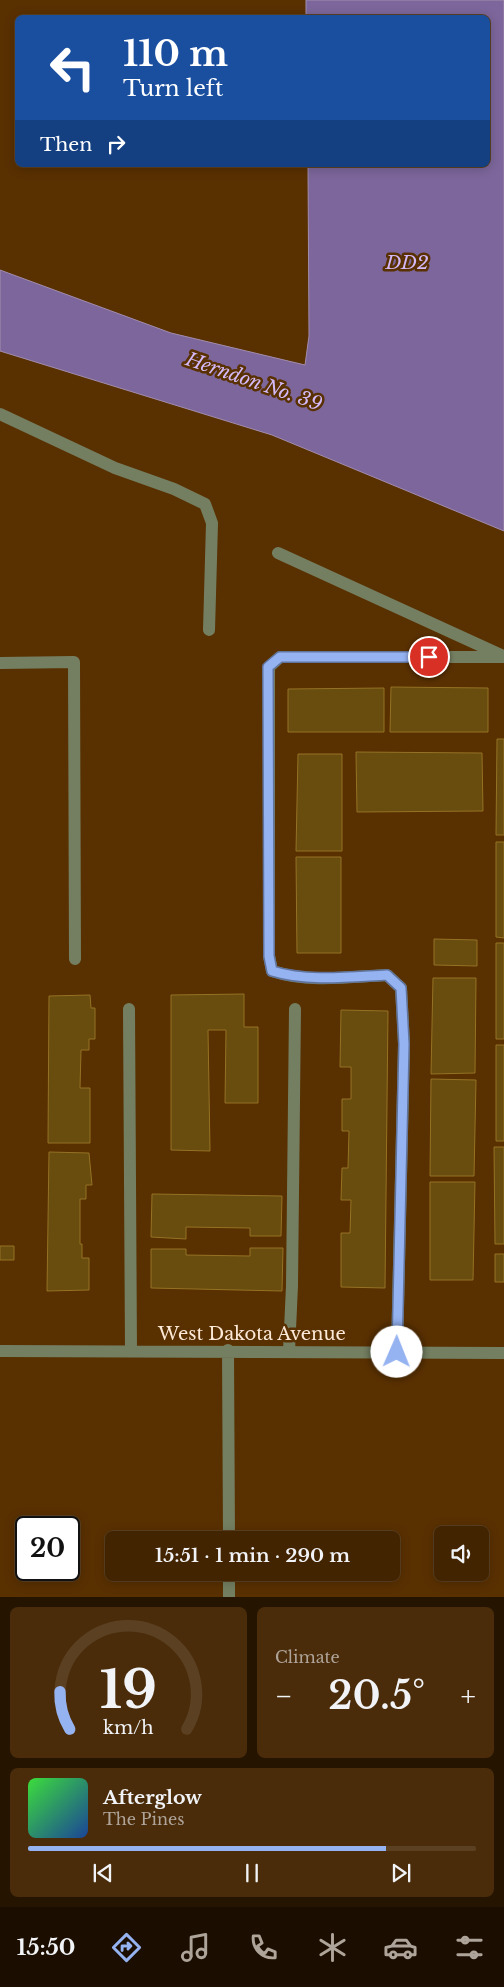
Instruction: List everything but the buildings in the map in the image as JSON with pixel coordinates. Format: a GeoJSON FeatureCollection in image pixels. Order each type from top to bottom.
{"type":"FeatureCollection","features":[{"type":"Feature","properties":{"kind":"street"},"geometry":{"type":"LineString","coordinates":[[0,414],[115,468],[174,489],[205,504],[212,523],[209,630]]}},
{"type":"Feature","properties":{"kind":"street"},"geometry":{"type":"LineString","coordinates":[[278,553],[504,656]]}},
{"type":"Feature","properties":{"kind":"street"},"geometry":{"type":"LineString","coordinates":[[397,1352],[404,1044],[401,988],[387,975],[320,978],[287,976],[272,971],[269,956],[268,667],[280,657],[504,656]]}},
{"type":"Feature","properties":{"kind":"street"},"geometry":{"type":"LineString","coordinates":[[0,663],[74,662],[75,960]]}},
{"type":"Feature","properties":{"kind":"street"},"geometry":{"type":"LineString","coordinates":[[129,1009],[131,1351]]}},
{"type":"Feature","properties":{"kind":"street"},"geometry":{"type":"LineString","coordinates":[[289,1351],[292,1286],[295,1009]]}},
{"type":"Feature","properties":{"kind":"street"},"geometry":{"type":"LineString","coordinates":[[228,1350],[228,1531]]}},
{"type":"Feature","properties":{"kind":"street","name":"West Dakota Avenue"},"geometry":{"type":"LineString","coordinates":[[0,1351],[228,1350],[504,1353]]}},
{"type":"Feature","properties":{"kind":"street"},"geometry":{"type":"LineString","coordinates":[[229,1581],[229,1597]]}},
{"type":"Feature","properties":{"kind":"water"},"geometry":{"type":"Polygon","coordinates":[[[306,0],[504,0],[504,531],[272,435],[0,351],[0,270],[171,333],[305,365],[309,336],[308,167],[490,167],[490,15],[306,15],[306,0]]]}},
{"type":"Feature","properties":{"kind":"route"},"geometry":{"type":"LineString","coordinates":[[397,1352],[404,1044],[401,988],[387,975],[320,978],[287,976],[272,971],[269,956],[268,667],[280,657],[429,657]]}},
{"type":"Feature","properties":{"kind":"water label","name":"DD2"},"geometry":{"type":"Point","coordinates":[407,262]}},
{"type":"Feature","properties":{"kind":"water label","name":"Herndon No. 39"},"geometry":{"type":"Point","coordinates":[254,381]}}]}
